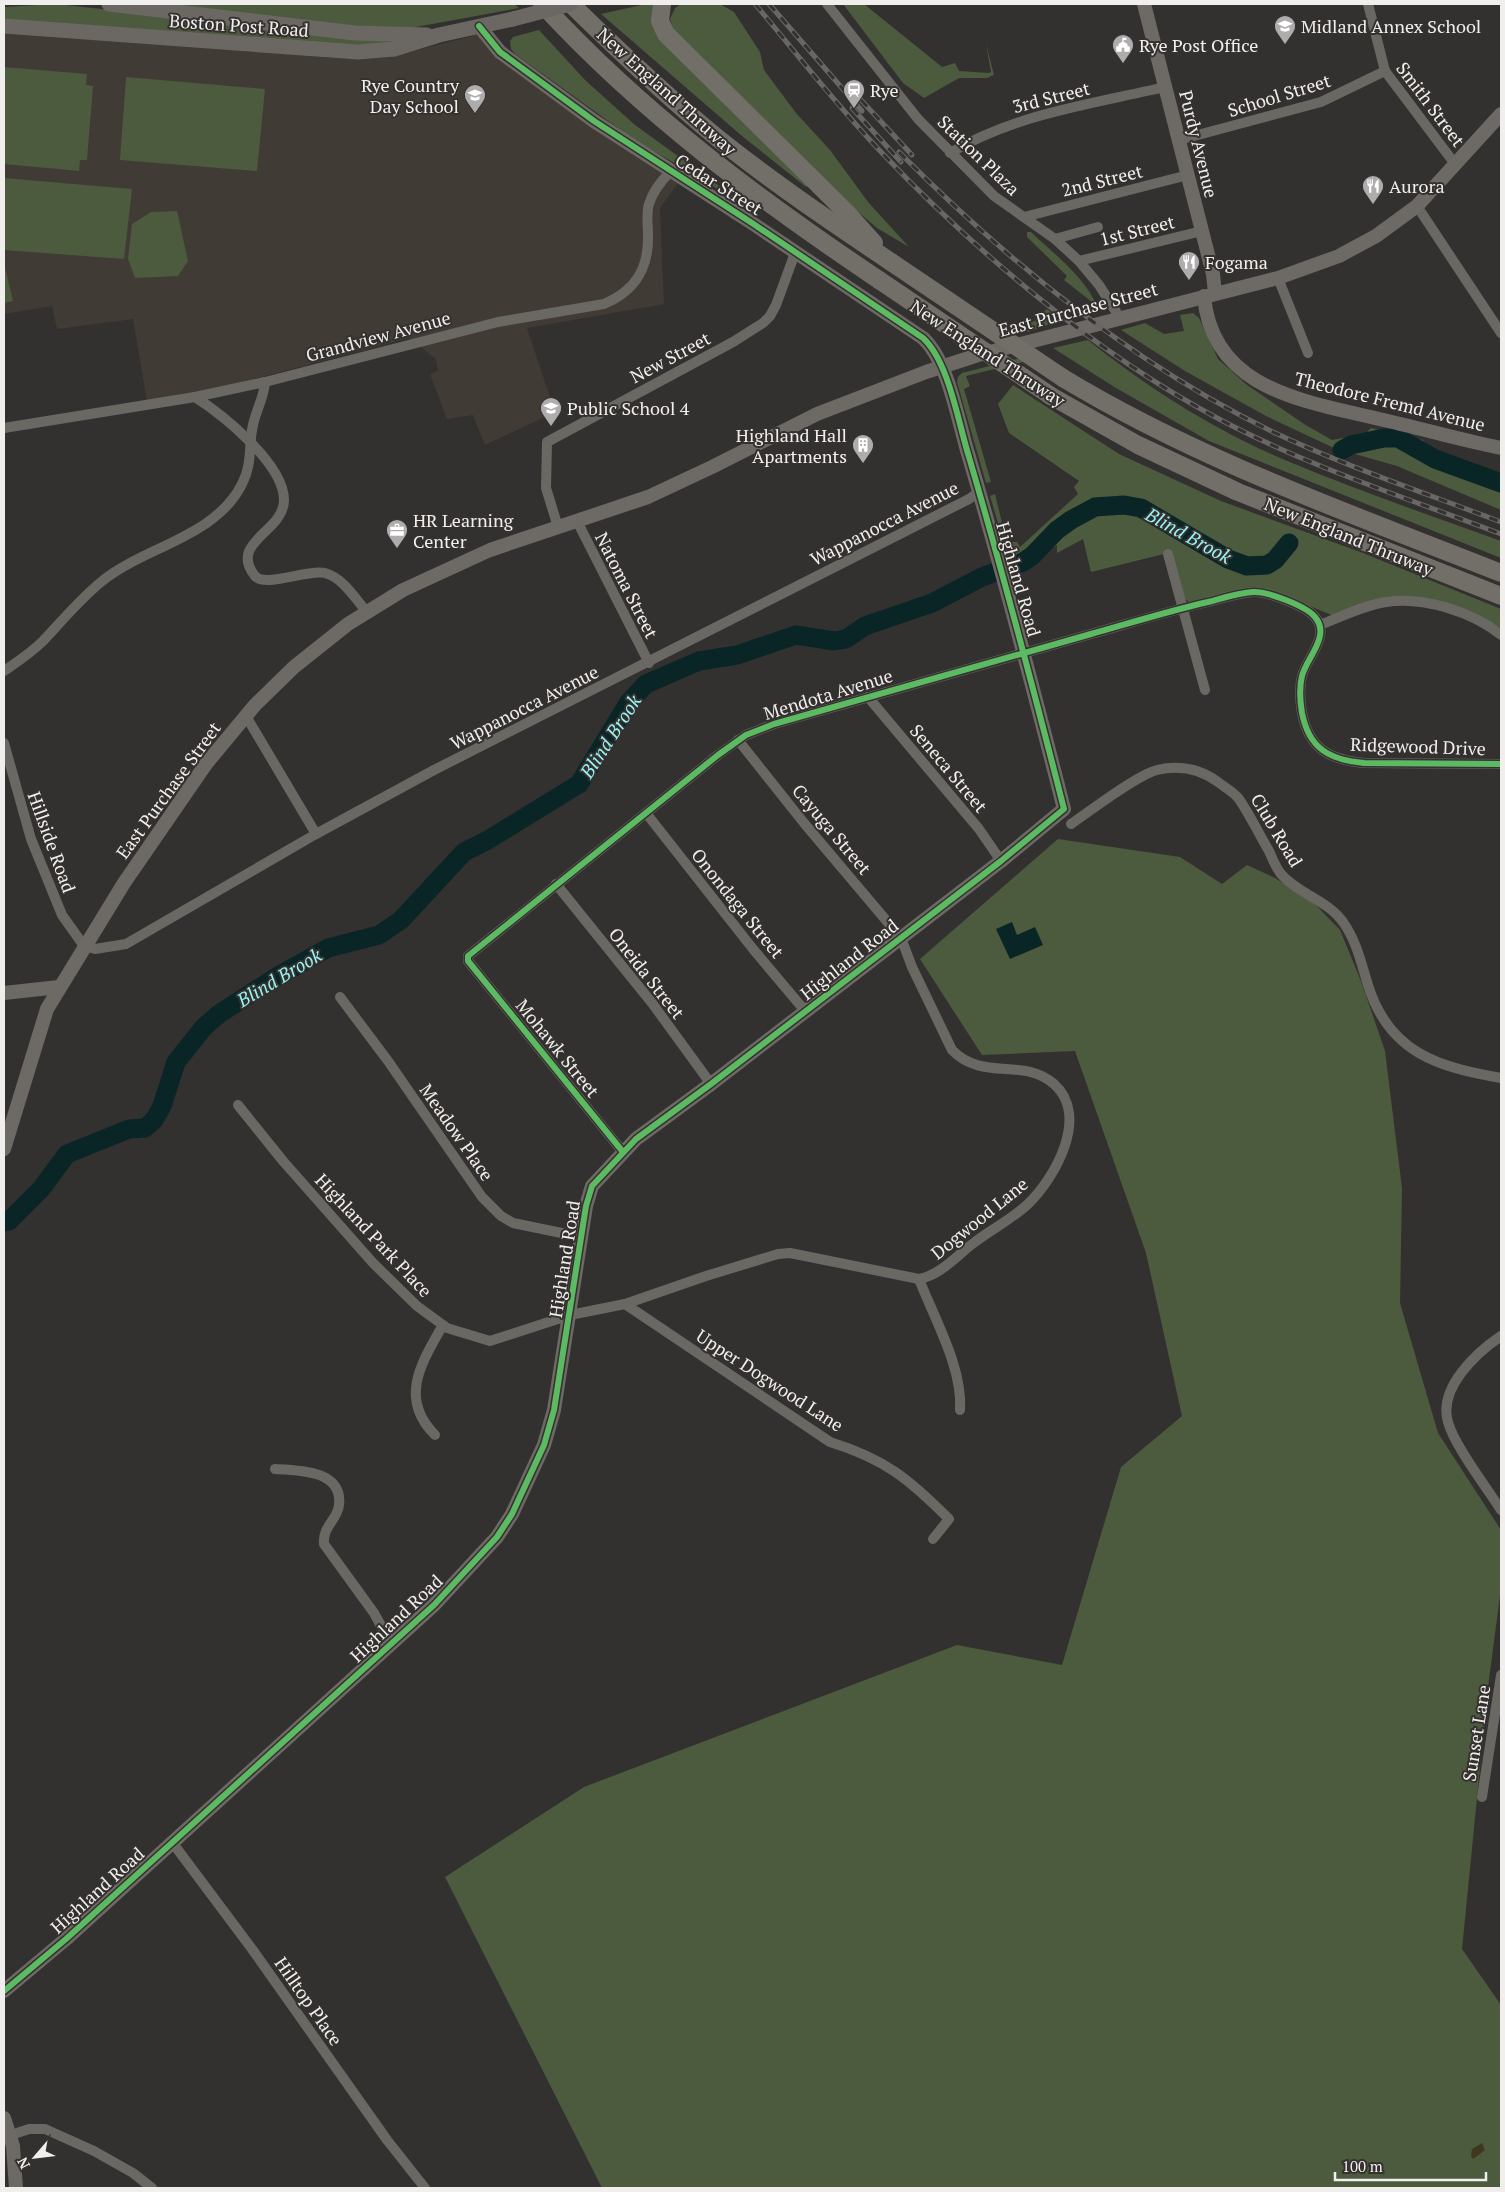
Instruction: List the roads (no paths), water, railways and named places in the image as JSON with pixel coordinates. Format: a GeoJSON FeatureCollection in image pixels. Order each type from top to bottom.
{"type":"FeatureCollection","features":[{"type":"Feature","properties":{"kind":"highway","name":"New England Thruway"},"geometry":{"type":"LineString","coordinates":[[542,4],[600,64],[683,137],[769,204],[1051,396],[1138,445],[1238,492],[1501,596]]}},
{"type":"Feature","properties":{"kind":"highway","name":"New England Thruway"},"geometry":{"type":"LineString","coordinates":[[570,4],[693,118],[788,192],[1063,378],[1145,424],[1211,456],[1501,572]]}},
{"type":"Feature","properties":{"kind":"highway"},"geometry":{"type":"LineString","coordinates":[[578,4],[592,25]]}},
{"type":"Feature","properties":{"kind":"highway"},"geometry":{"type":"LineString","coordinates":[[662,4],[660,21],[666,34],[848,214],[891,262]]}},
{"type":"Feature","properties":{"kind":"main road","name":"Boston Post Road"},"geometry":{"type":"LineString","coordinates":[[109,4],[355,33],[439,35]]}},
{"type":"Feature","properties":{"kind":"main road","name":"Boston Post Road"},"geometry":{"type":"LineString","coordinates":[[4,26],[343,52],[394,49],[439,35],[570,4]]}},
{"type":"Feature","properties":{"kind":"street","name":"Station Plaza"},"geometry":{"type":"LineString","coordinates":[[827,4],[890,81],[909,108],[950,153],[989,191],[1055,238],[1079,260],[1099,285],[1120,318]]}},
{"type":"Feature","properties":{"kind":"street","name":"Purdy Avenue"},"geometry":{"type":"LineString","coordinates":[[1144,4],[1213,274],[1210,295]]}},
{"type":"Feature","properties":{"kind":"street","name":"Smith Street"},"geometry":{"type":"LineString","coordinates":[[1368,4],[1384,71],[1456,164]]}},
{"type":"Feature","properties":{"kind":"street","name":"Cedar Street"},"geometry":{"type":"LineString","coordinates":[[480,26],[500,52],[616,137],[752,223],[923,338],[937,354],[942,366]]}},
{"type":"Feature","properties":{"kind":"street","name":"School Street"},"geometry":{"type":"LineString","coordinates":[[1179,140],[1321,102],[1384,71]]}},
{"type":"Feature","properties":{"kind":"street","name":"3rd Street"},"geometry":{"type":"LineString","coordinates":[[950,153],[979,136],[1018,121],[1166,87]]}},
{"type":"Feature","properties":{"kind":"street","name":"East Purchase Street"},"geometry":{"type":"LineString","coordinates":[[59,987],[175,807],[206,764],[246,716],[294,667],[366,611],[403,590],[490,550],[624,506],[668,488],[823,412],[942,366],[978,354],[1278,278],[1320,264],[1358,246],[1390,226],[1416,206],[1501,114]]}},
{"type":"Feature","properties":{"kind":"street","name":"Grandview Avenue"},"geometry":{"type":"LineString","coordinates":[[4,428],[195,397],[266,382],[498,322],[604,304],[619,298],[636,282],[648,249],[648,205],[653,192],[670,172]]}},
{"type":"Feature","properties":{"kind":"street","name":"2nd Street"},"geometry":{"type":"LineString","coordinates":[[1024,217],[1188,175]]}},
{"type":"Feature","properties":{"kind":"street"},"geometry":{"type":"LineString","coordinates":[[1416,206],[1501,333]]}},
{"type":"Feature","properties":{"kind":"street"},"geometry":{"type":"LineString","coordinates":[[1055,238],[1098,227]]}},
{"type":"Feature","properties":{"kind":"street","name":"1st Street"},"geometry":{"type":"LineString","coordinates":[[1079,260],[1202,231]]}},
{"type":"Feature","properties":{"kind":"street","name":"New Street"},"geometry":{"type":"LineString","coordinates":[[558,527],[546,488],[547,442],[733,342],[762,324],[776,305],[795,253]]}},
{"type":"Feature","properties":{"kind":"street"},"geometry":{"type":"LineString","coordinates":[[1278,278],[1308,352]]}},
{"type":"Feature","properties":{"kind":"street","name":"Theodore Fremd Avenue"},"geometry":{"type":"LineString","coordinates":[[1210,295],[1209,324],[1222,349],[1239,369],[1263,384],[1316,405],[1501,448]]}},
{"type":"Feature","properties":{"kind":"street","name":"Highland Road"},"geometry":{"type":"LineString","coordinates":[[4,1991],[66,1939],[434,1605],[497,1537],[512,1514],[544,1445],[554,1410],[586,1206],[592,1186],[636,1139],[806,1012],[1001,861],[1064,809],[1008,594],[942,366]]}},
{"type":"Feature","properties":{"kind":"street"},"geometry":{"type":"LineString","coordinates":[[4,671],[42,642],[64,617],[102,581],[133,562],[172,543],[215,516],[242,485],[251,460],[253,426],[264,396],[266,382]]}},
{"type":"Feature","properties":{"kind":"street"},"geometry":{"type":"LineString","coordinates":[[195,397],[226,418],[281,480],[284,501],[280,517],[250,545],[248,558],[251,569],[257,578],[266,582],[317,572],[326,573],[349,589],[366,611]]}},
{"type":"Feature","properties":{"kind":"street","name":"Wappanocca Avenue"},"geometry":{"type":"LineString","coordinates":[[84,946],[95,948],[126,944],[316,834],[434,770],[649,663],[849,558],[969,499],[979,492]]}},
{"type":"Feature","properties":{"kind":"street","name":"Natoma Street"},"geometry":{"type":"LineString","coordinates":[[577,521],[649,663]]}},
{"type":"Feature","properties":{"kind":"street"},"geometry":{"type":"LineString","coordinates":[[1168,554],[1205,690]]}},
{"type":"Feature","properties":{"kind":"street"},"geometry":{"type":"LineString","coordinates":[[1182,608],[1241,594],[1260,592],[1304,608],[1316,617],[1320,625],[1384,602],[1406,601],[1456,610],[1475,617],[1501,635]]}},
{"type":"Feature","properties":{"kind":"street","name":"Mendota Avenue"},"geometry":{"type":"LineString","coordinates":[[469,963],[471,952],[738,740],[774,724],[1182,608]]}},
{"type":"Feature","properties":{"kind":"street","name":"Ridgewood Drive"},"geometry":{"type":"LineString","coordinates":[[1320,625],[1319,641],[1302,676],[1300,695],[1303,718],[1316,746],[1343,760],[1364,763],[1501,764]]}},
{"type":"Feature","properties":{"kind":"street","name":"Seneca Street"},"geometry":{"type":"LineString","coordinates":[[868,697],[978,829],[1001,861]]}},
{"type":"Feature","properties":{"kind":"street"},"geometry":{"type":"LineString","coordinates":[[246,716],[316,834]]}},
{"type":"Feature","properties":{"kind":"street","name":"Cayuga Street"},"geometry":{"type":"LineString","coordinates":[[738,740],[804,823],[901,938]]}},
{"type":"Feature","properties":{"kind":"street","name":"Hillside Road"},"geometry":{"type":"LineString","coordinates":[[4,743],[31,839],[62,915],[84,946]]}},
{"type":"Feature","properties":{"kind":"street","name":"Club Road"},"geometry":{"type":"LineString","coordinates":[[1071,824],[1156,770],[1178,768],[1196,770],[1210,776],[1238,797],[1280,874],[1331,908],[1343,922],[1358,949],[1377,1007],[1389,1027],[1404,1043],[1424,1057],[1458,1070],[1501,1078]]}},
{"type":"Feature","properties":{"kind":"street","name":"Onondaga Street"},"geometry":{"type":"LineString","coordinates":[[646,814],[753,949],[806,1012]]}},
{"type":"Feature","properties":{"kind":"street","name":"Oneida Street"},"geometry":{"type":"LineString","coordinates":[[556,884],[652,1003],[711,1084]]}},
{"type":"Feature","properties":{"kind":"street","name":"Dogwood Lane"},"geometry":{"type":"LineString","coordinates":[[570,1315],[625,1304],[778,1254],[790,1253],[808,1256],[919,1279],[929,1277],[937,1273],[977,1240],[1027,1205],[1048,1182],[1058,1163],[1067,1137],[1070,1120],[1066,1102],[1060,1092],[1039,1075],[1019,1070],[977,1067],[961,1059],[952,1050],[916,975],[901,938]]}},
{"type":"Feature","properties":{"kind":"street","name":"Mohawk Street"},"geometry":{"type":"LineString","coordinates":[[469,963],[623,1152]]}},
{"type":"Feature","properties":{"kind":"street"},"geometry":{"type":"LineString","coordinates":[[4,993],[59,987]]}},
{"type":"Feature","properties":{"kind":"street"},"geometry":{"type":"LineString","coordinates":[[4,1150],[40,1029],[47,1009],[59,987]]}},
{"type":"Feature","properties":{"kind":"street","name":"Meadow Place"},"geometry":{"type":"LineString","coordinates":[[340,997],[388,1061],[482,1197],[501,1216],[513,1223],[581,1237]]}},
{"type":"Feature","properties":{"kind":"street","name":"Highland Park Place"},"geometry":{"type":"LineString","coordinates":[[238,1105],[283,1161],[373,1263],[417,1306],[447,1328],[490,1341],[570,1315]]}},
{"type":"Feature","properties":{"kind":"street"},"geometry":{"type":"LineString","coordinates":[[919,1279],[956,1373],[962,1393],[960,1410]]}},
{"type":"Feature","properties":{"kind":"street","name":"Upper Dogwood Lane"},"geometry":{"type":"LineString","coordinates":[[625,1304],[830,1442],[866,1455],[893,1469],[920,1490],[949,1519],[933,1539]]}},
{"type":"Feature","properties":{"kind":"street"},"geometry":{"type":"LineString","coordinates":[[435,1435],[423,1423],[417,1406],[415,1385],[425,1356],[443,1325]]}},
{"type":"Feature","properties":{"kind":"street"},"geometry":{"type":"LineString","coordinates":[[1501,1336],[1461,1371],[1446,1407],[1447,1421],[1452,1435],[1501,1510]]}},
{"type":"Feature","properties":{"kind":"street"},"geometry":{"type":"LineString","coordinates":[[275,1469],[310,1471],[333,1484],[337,1492],[339,1505],[323,1536],[324,1544],[374,1612],[391,1644]]}},
{"type":"Feature","properties":{"kind":"street","name":"Sunset Lane"},"geometry":{"type":"LineString","coordinates":[[1482,1797],[1501,1675]]}},
{"type":"Feature","properties":{"kind":"street","name":"Hilltop Place"},"geometry":{"type":"LineString","coordinates":[[172,1842],[422,2184]]}},
{"type":"Feature","properties":{"kind":"street"},"geometry":{"type":"LineString","coordinates":[[4,2118],[11,2135],[16,2168],[16,2188]]}},
{"type":"Feature","properties":{"kind":"street"},"geometry":{"type":"LineString","coordinates":[[11,2135],[29,2129],[50,2131],[94,2151],[133,2173],[152,2188]]}},
{"type":"Feature","properties":{"kind":"water"},"geometry":{"type":"Polygon","coordinates":[[[1012,922],[1017,935],[1035,927],[1043,945],[1010,959],[996,929],[1012,922]]]}},
{"type":"Feature","properties":{"kind":"waterway","name":"Blind Brook"},"geometry":{"type":"LineString","coordinates":[[1342,450],[1351,445],[1384,438],[1398,438],[1435,459],[1501,483]]}},
{"type":"Feature","properties":{"kind":"waterway","name":"Blind Brook"},"geometry":{"type":"LineString","coordinates":[[4,1222],[9,1221],[41,1189],[67,1154],[129,1129],[145,1128],[154,1120],[162,1106],[176,1062],[204,1027],[219,1014],[278,976],[328,948],[379,935],[401,920],[464,852],[488,840],[579,784],[629,702],[646,684],[699,661],[737,655],[796,635],[834,641],[846,639],[865,626],[932,603],[982,577],[1023,562],[1032,556],[1057,530],[1095,507],[1124,505],[1141,508],[1228,559],[1247,566],[1267,565],[1275,560],[1289,543]]}},
{"type":"Feature","properties":{"kind":"railway"},"geometry":{"type":"LineString","coordinates":[[755,4],[849,117],[919,191],[999,264],[1084,333],[1173,393],[1253,436],[1358,481],[1501,534]]}},
{"type":"Feature","properties":{"kind":"railway"},"geometry":{"type":"LineString","coordinates":[[769,4],[862,111]]}},
{"type":"Feature","properties":{"kind":"railway"},"geometry":{"type":"LineString","coordinates":[[861,100],[912,155]]}},
{"type":"Feature","properties":{"kind":"railway"},"geometry":{"type":"LineString","coordinates":[[852,108],[901,162]]}},
{"type":"Feature","properties":{"kind":"railway"},"geometry":{"type":"LineString","coordinates":[[899,152],[984,233],[1028,271],[1122,343],[1171,375],[1221,405],[1301,445],[1501,522]]}},
{"type":"Feature","properties":{"kind":"place","name":"Midland Annex School"},"geometry":{"type":"Point","coordinates":[1285,45]}},
{"type":"Feature","properties":{"kind":"place","name":"Rye Post Office"},"geometry":{"type":"Point","coordinates":[1123,64]}},
{"type":"Feature","properties":{"kind":"place","name":"Rye"},"geometry":{"type":"Point","coordinates":[854,109]}},
{"type":"Feature","properties":{"kind":"place","name":"Rye Country Day School"},"geometry":{"type":"Point","coordinates":[475,114]}},
{"type":"Feature","properties":{"kind":"place","name":"Aurora"},"geometry":{"type":"Point","coordinates":[1373,205]}},
{"type":"Feature","properties":{"kind":"place","name":"Fogama"},"geometry":{"type":"Point","coordinates":[1189,281]}},
{"type":"Feature","properties":{"kind":"place","name":"Public School 4"},"geometry":{"type":"Point","coordinates":[551,427]}},
{"type":"Feature","properties":{"kind":"place","name":"Highland Hall Apartments"},"geometry":{"type":"Point","coordinates":[863,464]}},
{"type":"Feature","properties":{"kind":"place","name":"HR Learning Center"},"geometry":{"type":"Point","coordinates":[397,549]}}]}
